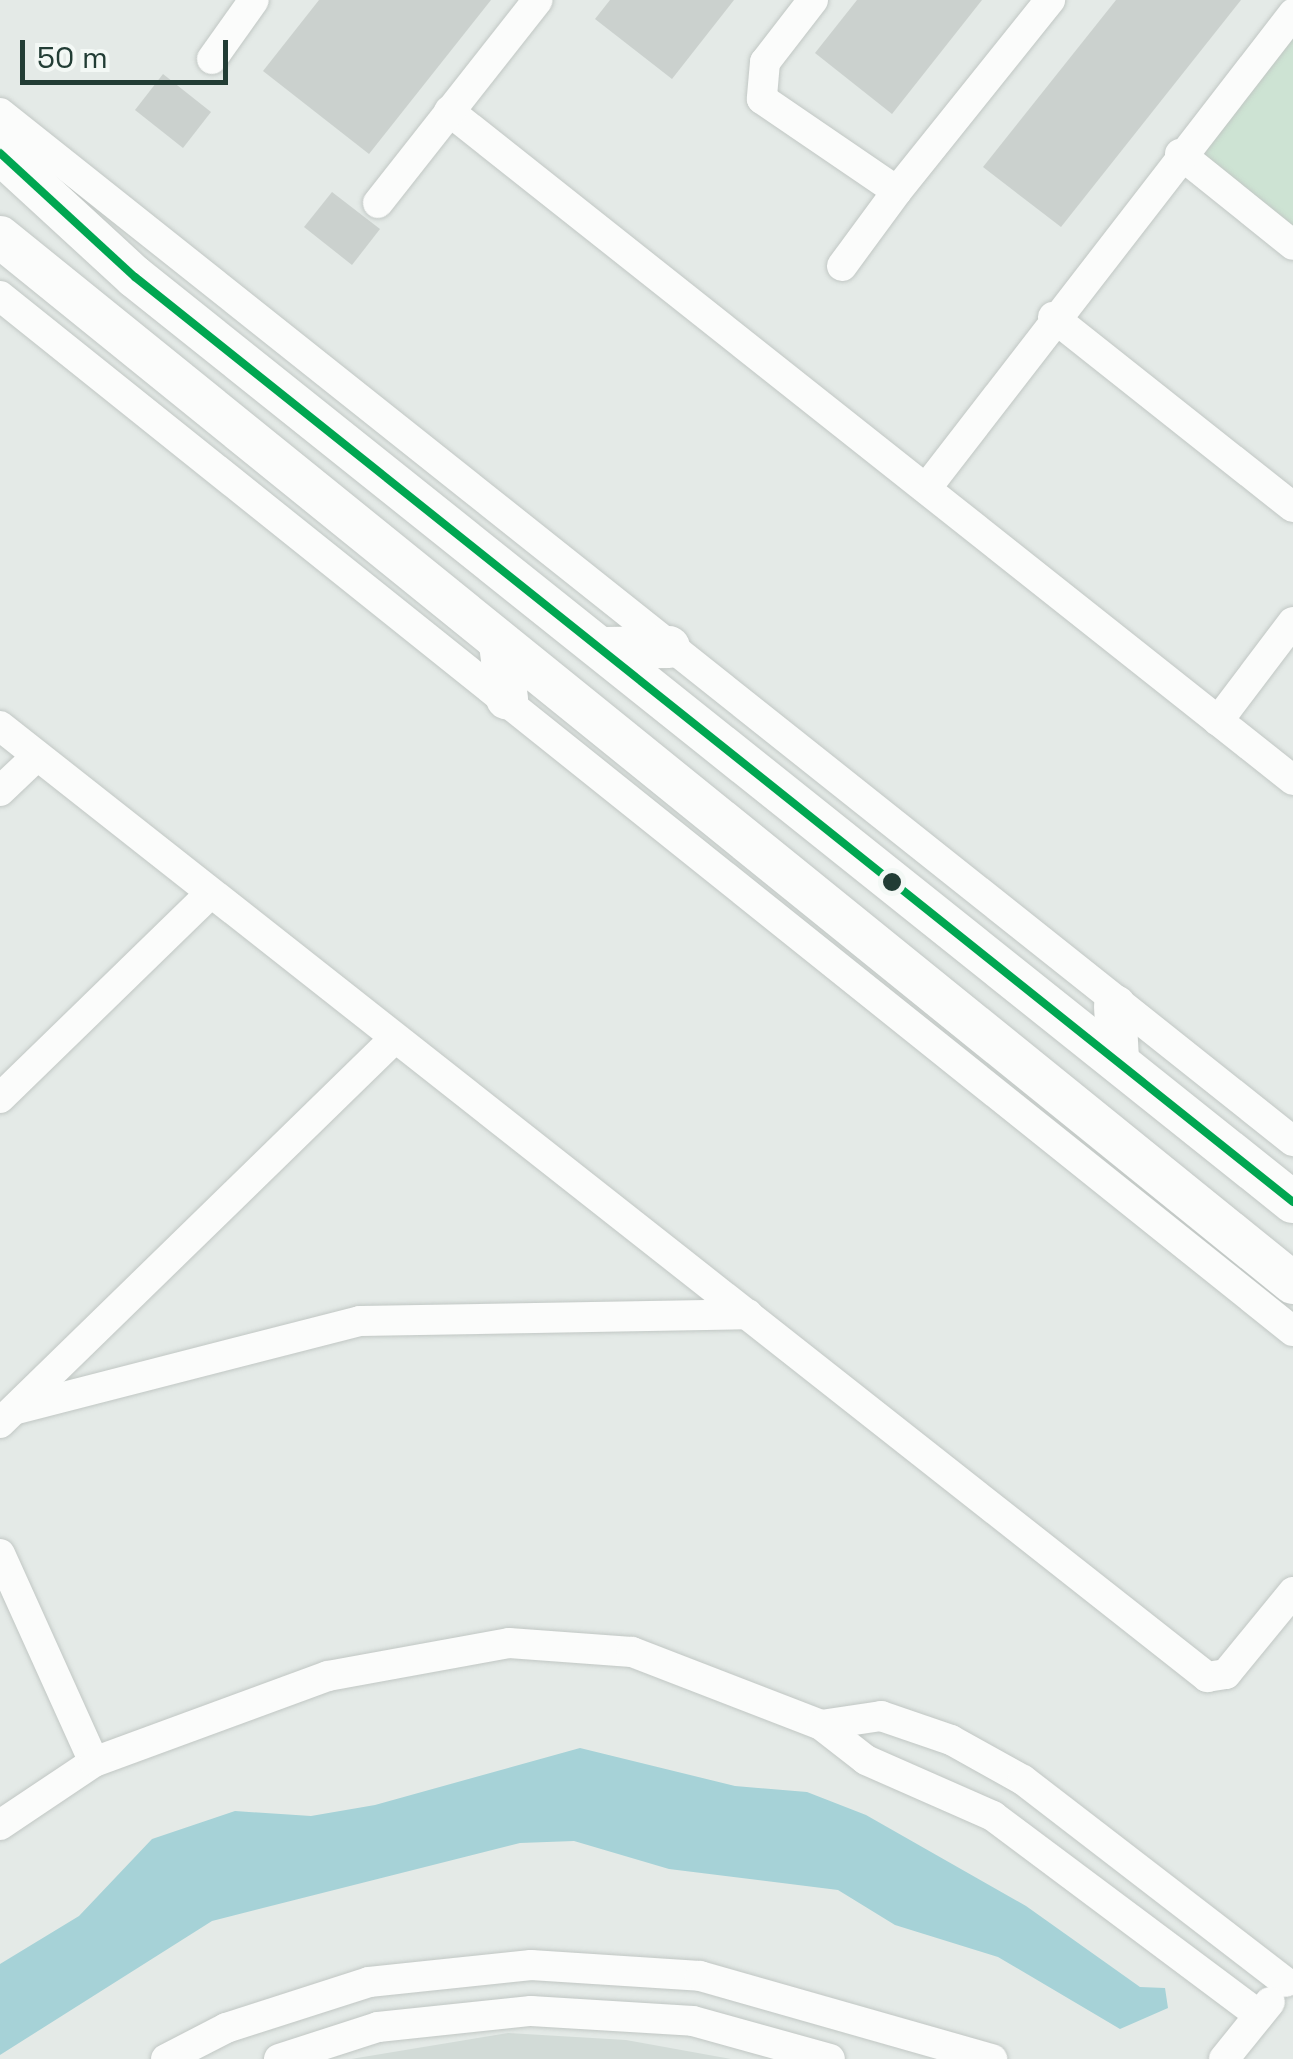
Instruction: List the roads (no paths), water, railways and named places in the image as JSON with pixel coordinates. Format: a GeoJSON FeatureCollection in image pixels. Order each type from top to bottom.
{"type":"FeatureCollection","features":[{"type":"Feature","properties":{"kind":"street"},"geometry":{"type":"LineString","coordinates":[[212,59],[254,0]]}},
{"type":"Feature","properties":{"kind":"street"},"geometry":{"type":"LineString","coordinates":[[378,203],[538,0]]}},
{"type":"Feature","properties":{"kind":"street"},"geometry":{"type":"LineString","coordinates":[[813,0],[764,62],[762,99],[897,191]]}},
{"type":"Feature","properties":{"kind":"street"},"geometry":{"type":"LineString","coordinates":[[842,266],[1050,0]]}},
{"type":"Feature","properties":{"kind":"street"},"geometry":{"type":"LineString","coordinates":[[928,486],[1053,316],[1293,14]]}},
{"type":"Feature","properties":{"kind":"street"},"geometry":{"type":"LineString","coordinates":[[449,111],[928,486],[1293,780]]}},
{"type":"Feature","properties":{"kind":"street"},"geometry":{"type":"LineString","coordinates":[[0,112],[1115,1006],[1293,1141]]}},
{"type":"Feature","properties":{"kind":"street"},"geometry":{"type":"LineString","coordinates":[[0,152],[135,277],[605,648],[1293,1202]]}},
{"type":"Feature","properties":{"kind":"street"},"geometry":{"type":"LineString","coordinates":[[1180,154],[1293,245]]}},
{"type":"Feature","properties":{"kind":"street"},"geometry":{"type":"LineString","coordinates":[[0,237],[1293,1283]]}},
{"type":"Feature","properties":{"kind":"street"},"geometry":{"type":"LineString","coordinates":[[0,296],[1293,1331]]}},
{"type":"Feature","properties":{"kind":"street"},"geometry":{"type":"LineString","coordinates":[[1053,316],[1293,507]]}},
{"type":"Feature","properties":{"kind":"street"},"geometry":{"type":"LineString","coordinates":[[1218,721],[1293,622]]}},
{"type":"Feature","properties":{"kind":"street"},"geometry":{"type":"LineString","coordinates":[[500,644],[507,699]]}},
{"type":"Feature","properties":{"kind":"street"},"geometry":{"type":"LineString","coordinates":[[605,648],[669,648]]}},
{"type":"Feature","properties":{"kind":"street"},"geometry":{"type":"LineString","coordinates":[[0,726],[208,896],[748,1314],[1207,1677],[1226,1674],[1293,1592]]}},
{"type":"Feature","properties":{"kind":"street"},"geometry":{"type":"LineString","coordinates":[[0,791],[38,756]]}},
{"type":"Feature","properties":{"kind":"street"},"geometry":{"type":"LineString","coordinates":[[0,1098],[208,896]]}},
{"type":"Feature","properties":{"kind":"street"},"geometry":{"type":"LineString","coordinates":[[1115,1006],[1118,1060]]}},
{"type":"Feature","properties":{"kind":"street"},"geometry":{"type":"LineString","coordinates":[[9,1416],[393,1040]]}},
{"type":"Feature","properties":{"kind":"street"},"geometry":{"type":"LineString","coordinates":[[9,1416],[360,1321],[748,1314]]}},
{"type":"Feature","properties":{"kind":"street"},"geometry":{"type":"LineString","coordinates":[[0,1554],[94,1762]]}},
{"type":"Feature","properties":{"kind":"street"},"geometry":{"type":"LineString","coordinates":[[0,1825],[94,1762],[328,1676],[509,1643],[632,1652],[821,1725],[866,1760],[993,1816],[1259,2015]]}},
{"type":"Feature","properties":{"kind":"street"},"geometry":{"type":"LineString","coordinates":[[821,1725],[881,1716],[951,1740],[1023,1780],[1289,1977],[1224,2059]]}},
{"type":"Feature","properties":{"kind":"street"},"geometry":{"type":"LineString","coordinates":[[166,2059],[226,2028],[369,1982],[530,1965],[700,1976],[992,2059]]}},
{"type":"Feature","properties":{"kind":"street"},"geometry":{"type":"LineString","coordinates":[[279,2059],[378,2027],[531,2010],[693,2021],[830,2059]]}},
{"type":"Feature","properties":{"kind":"water"},"geometry":{"type":"Polygon","coordinates":[[[580,1748],[735,1786],[807,1792],[866,1815],[1026,1906],[1140,1987],[1165,1988],[1168,2008],[1120,2029],[998,1957],[895,1925],[838,1890],[669,1869],[574,1841],[520,1843],[212,1921],[0,2055],[0,1964],[79,1916],[152,1839],[235,1811],[311,1816],[375,1805],[580,1748]]]}}]}
